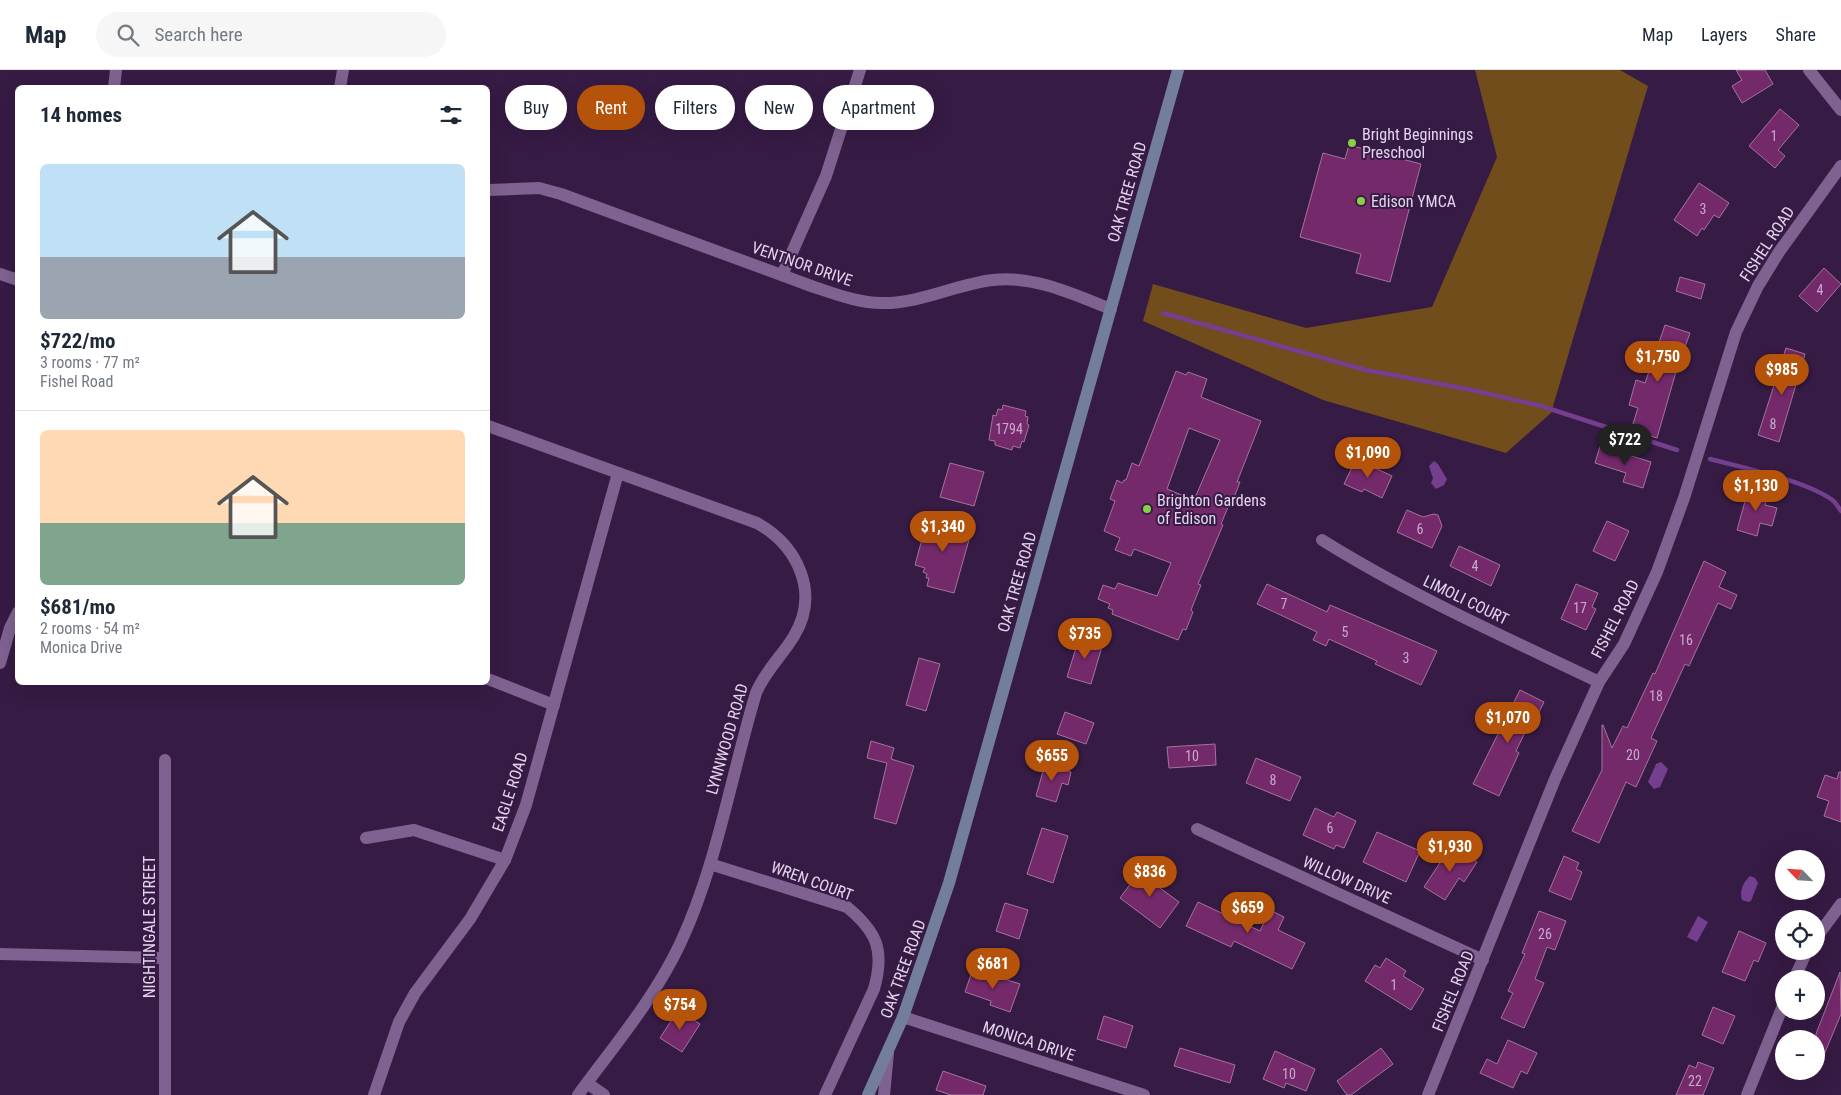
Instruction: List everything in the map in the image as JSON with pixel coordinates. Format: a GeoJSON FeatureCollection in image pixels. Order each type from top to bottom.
{"type":"FeatureCollection","features":[{"type":"Feature","properties":{"kind":"main road","name":"OAK TREE ROAD"},"geometry":{"type":"LineString","coordinates":[[868,1095],[903,1017],[950,883],[1178,70]]}},
{"type":"Feature","properties":{"kind":"street"},"geometry":{"type":"LineString","coordinates":[[114,85],[116,70]]}},
{"type":"Feature","properties":{"kind":"street"},"geometry":{"type":"LineString","coordinates":[[340,85],[343,70]]}},
{"type":"Feature","properties":{"kind":"street"},"geometry":{"type":"LineString","coordinates":[[782,275],[826,176],[860,70]]}},
{"type":"Feature","properties":{"kind":"street"},"geometry":{"type":"LineString","coordinates":[[1809,70],[1841,110]]}},
{"type":"Feature","properties":{"kind":"street","name":"FISHEL ROAD"},"geometry":{"type":"LineString","coordinates":[[1428,1095],[1555,779],[1599,682],[1624,644],[1657,572],[1684,498],[1736,332],[1758,286],[1779,252],[1841,166]]}},
{"type":"Feature","properties":{"kind":"street","name":"VENTNOR DRIVE"},"geometry":{"type":"LineString","coordinates":[[490,190],[539,188],[561,194],[782,275],[854,299],[882,303],[923,298],[994,279],[1022,281],[1058,288],[1111,309]]}},
{"type":"Feature","properties":{"kind":"street"},"geometry":{"type":"LineString","coordinates":[[0,274],[15,279]]}},
{"type":"Feature","properties":{"kind":"street","name":"LYNNWOOD ROAD"},"geometry":{"type":"LineString","coordinates":[[490,427],[758,523],[772,531],[784,542],[794,556],[801,571],[805,587],[801,620],[794,636],[766,672],[756,693],[710,864],[680,944],[652,994],[578,1095]]}},
{"type":"Feature","properties":{"kind":"street","name":"EAGLE ROAD"},"geometry":{"type":"LineString","coordinates":[[374,1095],[390,1043],[411,1000],[470,919],[504,860],[526,805],[618,473]]}},
{"type":"Feature","properties":{"kind":"street","name":"LIMOLI COURT"},"geometry":{"type":"LineString","coordinates":[[1322,540],[1369,569],[1433,603],[1599,682]]}},
{"type":"Feature","properties":{"kind":"street"},"geometry":{"type":"LineString","coordinates":[[0,663],[4,633],[15,616]]}},
{"type":"Feature","properties":{"kind":"street"},"geometry":{"type":"LineString","coordinates":[[490,680],[554,705]]}},
{"type":"Feature","properties":{"kind":"street","name":"NIGHTINGALE STREET"},"geometry":{"type":"LineString","coordinates":[[165,760],[165,1095]]}},
{"type":"Feature","properties":{"kind":"street","name":"WILLOW DRIVE"},"geometry":{"type":"LineString","coordinates":[[1196,829],[1483,960]]}},
{"type":"Feature","properties":{"kind":"street"},"geometry":{"type":"LineString","coordinates":[[366,838],[414,830],[504,860]]}},
{"type":"Feature","properties":{"kind":"street","name":"WREN COURT"},"geometry":{"type":"LineString","coordinates":[[710,864],[847,907],[873,933],[879,948],[879,964],[874,989],[825,1095]]}},
{"type":"Feature","properties":{"kind":"street"},"geometry":{"type":"LineString","coordinates":[[1825,926],[1841,904]]}},
{"type":"Feature","properties":{"kind":"street"},"geometry":{"type":"LineString","coordinates":[[0,954],[165,958]]}},
{"type":"Feature","properties":{"kind":"street","name":"MONICA DRIVE"},"geometry":{"type":"LineString","coordinates":[[903,1017],[1144,1095]]}},
{"type":"Feature","properties":{"kind":"street"},"geometry":{"type":"LineString","coordinates":[[1747,1095],[1777,1020]]}},
{"type":"Feature","properties":{"kind":"street"},"geometry":{"type":"LineString","coordinates":[[884,1095],[888,1053]]}},
{"type":"Feature","properties":{"kind":"street"},"geometry":{"type":"LineString","coordinates":[[587,1083],[604,1095]]}},
{"type":"Feature","properties":{"kind":"shaded area"},"geometry":{"type":"Polygon","coordinates":[[[1475,70],[1620,70],[1648,86],[1551,413],[1506,453],[1323,400],[1143,321],[1153,284],[1306,328],[1432,307],[1497,157],[1475,70]]]}},
{"type":"Feature","properties":{"kind":"shaded area"},"geometry":{"type":"Polygon","coordinates":[[[1434,461],[1447,479],[1444,485],[1436,489],[1431,483],[1433,478],[1429,466],[1434,461]]]}},
{"type":"Feature","properties":{"kind":"shaded area"},"geometry":{"type":"Polygon","coordinates":[[[1661,762],[1668,769],[1660,787],[1654,789],[1648,782],[1656,764],[1661,762]]]}},
{"type":"Feature","properties":{"kind":"shaded area"},"geometry":{"type":"Polygon","coordinates":[[[1750,876],[1755,878],[1758,883],[1751,901],[1748,902],[1742,900],[1741,890],[1750,876]]]}},
{"type":"Feature","properties":{"kind":"shaded area"},"geometry":{"type":"Polygon","coordinates":[[[1698,916],[1708,922],[1697,942],[1687,937],[1698,916]]]}},
{"type":"Feature","properties":{"kind":"building"},"geometry":{"type":"Polygon","coordinates":[[[1736,70],[1765,70],[1773,84],[1742,103],[1732,86],[1742,80],[1736,70]]]}},
{"type":"Feature","properties":{"kind":"building"},"geometry":{"type":"Polygon","coordinates":[[[1780,109],[1799,125],[1778,150],[1785,156],[1775,168],[1749,146],[1780,109]]]}},
{"type":"Feature","properties":{"kind":"building","name":"Edison YMCA"},"geometry":{"type":"Polygon","coordinates":[[[1349,145],[1421,164],[1390,282],[1356,273],[1361,254],[1300,237],[1323,153],[1345,159],[1349,145]]]}},
{"type":"Feature","properties":{"kind":"building"},"geometry":{"type":"Polygon","coordinates":[[[1699,183],[1729,203],[1719,218],[1714,215],[1704,230],[1702,228],[1697,236],[1674,220],[1699,183]]]}},
{"type":"Feature","properties":{"kind":"building"},"geometry":{"type":"Polygon","coordinates":[[[1824,268],[1841,284],[1817,312],[1799,296],[1824,268]]]}},
{"type":"Feature","properties":{"kind":"building"},"geometry":{"type":"Polygon","coordinates":[[[1680,277],[1705,284],[1701,299],[1676,291],[1680,277]]]}},
{"type":"Feature","properties":{"kind":"building"},"geometry":{"type":"Polygon","coordinates":[[[1665,325],[1690,333],[1675,375],[1657,438],[1631,430],[1638,408],[1629,405],[1636,380],[1645,383],[1665,325]]]}},
{"type":"Feature","properties":{"kind":"building"},"geometry":{"type":"Polygon","coordinates":[[[1786,348],[1805,354],[1779,442],[1758,435],[1786,348]]]}},
{"type":"Feature","properties":{"kind":"building","name":"Brighton Gardens of Edison"},"geometry":{"type":"Polygon","coordinates":[[[1176,371],[1186,375],[1188,372],[1207,379],[1201,397],[1261,421],[1237,482],[1240,482],[1221,524],[1223,525],[1198,584],[1201,585],[1191,610],[1193,612],[1186,630],[1183,629],[1178,640],[1112,614],[1113,610],[1108,608],[1110,604],[1098,599],[1103,585],[1115,589],[1118,583],[1157,596],[1171,563],[1134,549],[1131,556],[1115,550],[1120,538],[1104,531],[1115,501],[1110,499],[1117,480],[1122,483],[1126,480],[1132,463],[1139,466],[1176,371]],[[1189,428],[1167,489],[1194,500],[1220,440],[1189,428]]]}},
{"type":"Feature","properties":{"kind":"building"},"geometry":{"type":"Polygon","coordinates":[[[1003,405],[1026,411],[1025,416],[1028,417],[1027,424],[1029,425],[1024,442],[1022,441],[1020,448],[1013,446],[1012,450],[995,445],[995,441],[989,440],[993,415],[996,416],[998,409],[1002,410],[1003,405]]]}},
{"type":"Feature","properties":{"kind":"building"},"geometry":{"type":"Polygon","coordinates":[[[1600,446],[1651,462],[1643,488],[1623,482],[1626,473],[1595,463],[1600,446]]]}},
{"type":"Feature","properties":{"kind":"building"},"geometry":{"type":"Polygon","coordinates":[[[1356,459],[1392,476],[1382,498],[1364,489],[1362,492],[1344,484],[1356,459]]]}},
{"type":"Feature","properties":{"kind":"building"},"geometry":{"type":"Polygon","coordinates":[[[950,463],[984,472],[974,506],[940,497],[950,463]]]}},
{"type":"Feature","properties":{"kind":"building"},"geometry":{"type":"Polygon","coordinates":[[[1749,487],[1768,493],[1765,505],[1777,508],[1772,526],[1760,523],[1757,536],[1737,530],[1749,487]]]}},
{"type":"Feature","properties":{"kind":"building"},"geometry":{"type":"Polygon","coordinates":[[[1407,510],[1423,517],[1434,514],[1438,515],[1442,526],[1432,548],[1397,532],[1407,510]]]}},
{"type":"Feature","properties":{"kind":"building"},"geometry":{"type":"Polygon","coordinates":[[[928,517],[972,529],[954,593],[927,586],[929,578],[926,578],[927,574],[923,572],[925,568],[915,565],[928,517]]]}},
{"type":"Feature","properties":{"kind":"building"},"geometry":{"type":"Polygon","coordinates":[[[1607,521],[1629,531],[1615,561],[1593,551],[1607,521]]]}},
{"type":"Feature","properties":{"kind":"building"},"geometry":{"type":"Polygon","coordinates":[[[1459,546],[1500,565],[1491,586],[1450,566],[1459,546]]]}},
{"type":"Feature","properties":{"kind":"building"},"geometry":{"type":"Polygon","coordinates":[[[1704,561],[1726,572],[1719,587],[1737,595],[1731,609],[1718,603],[1689,666],[1685,664],[1651,738],[1657,741],[1636,787],[1626,782],[1599,843],[1572,831],[1602,770],[1602,725],[1612,748],[1623,726],[1627,728],[1653,673],[1655,674],[1704,561]]]}},
{"type":"Feature","properties":{"kind":"building"},"geometry":{"type":"Polygon","coordinates":[[[1267,584],[1327,612],[1330,605],[1437,651],[1421,685],[1375,664],[1377,661],[1329,639],[1326,646],[1313,640],[1317,632],[1257,604],[1267,584]]]}},
{"type":"Feature","properties":{"kind":"building"},"geometry":{"type":"Polygon","coordinates":[[[1576,584],[1598,593],[1592,607],[1596,609],[1586,630],[1561,619],[1576,584]]]}},
{"type":"Feature","properties":{"kind":"building"},"geometry":{"type":"Polygon","coordinates":[[[1080,635],[1103,643],[1091,684],[1067,677],[1080,635]]]}},
{"type":"Feature","properties":{"kind":"building"},"geometry":{"type":"Polygon","coordinates":[[[919,658],[940,664],[926,711],[906,705],[919,658]]]}},
{"type":"Feature","properties":{"kind":"building"},"geometry":{"type":"Polygon","coordinates":[[[1520,690],[1544,702],[1534,722],[1531,720],[1516,751],[1519,753],[1499,796],[1473,784],[1520,690]]]}},
{"type":"Feature","properties":{"kind":"building"},"geometry":{"type":"Polygon","coordinates":[[[1065,712],[1094,723],[1086,744],[1057,734],[1065,712]]]}},
{"type":"Feature","properties":{"kind":"building"},"geometry":{"type":"Polygon","coordinates":[[[871,741],[894,748],[891,759],[914,766],[896,824],[874,818],[887,763],[867,758],[871,741]]]}},
{"type":"Feature","properties":{"kind":"building"},"geometry":{"type":"Polygon","coordinates":[[[1215,744],[1216,765],[1169,768],[1167,747],[1215,744]]]}},
{"type":"Feature","properties":{"kind":"building"},"geometry":{"type":"Polygon","coordinates":[[[1256,758],[1301,777],[1290,801],[1246,783],[1256,758]]]}},
{"type":"Feature","properties":{"kind":"building"},"geometry":{"type":"Polygon","coordinates":[[[1045,764],[1071,772],[1068,785],[1062,783],[1056,802],[1036,796],[1045,764]]]}},
{"type":"Feature","properties":{"kind":"building"},"geometry":{"type":"Polygon","coordinates":[[[1839,772],[1841,772],[1841,822],[1824,816],[1829,801],[1817,797],[1825,775],[1837,779],[1839,772]]]}},
{"type":"Feature","properties":{"kind":"building"},"geometry":{"type":"Polygon","coordinates":[[[1315,808],[1334,817],[1337,812],[1356,821],[1344,848],[1336,845],[1334,849],[1303,835],[1315,808]]]}},
{"type":"Feature","properties":{"kind":"building"},"geometry":{"type":"Polygon","coordinates":[[[1042,828],[1068,836],[1053,883],[1027,874],[1042,828]]]}},
{"type":"Feature","properties":{"kind":"building"},"geometry":{"type":"Polygon","coordinates":[[[1377,832],[1420,851],[1406,882],[1363,862],[1377,832]]]}},
{"type":"Feature","properties":{"kind":"building"},"geometry":{"type":"Polygon","coordinates":[[[1451,846],[1477,862],[1464,882],[1459,878],[1445,900],[1424,887],[1451,846]]]}},
{"type":"Feature","properties":{"kind":"building"},"geometry":{"type":"Polygon","coordinates":[[[1564,856],[1579,863],[1576,869],[1582,872],[1571,900],[1549,891],[1564,856]]]}},
{"type":"Feature","properties":{"kind":"building"},"geometry":{"type":"Polygon","coordinates":[[[1142,868],[1164,884],[1160,888],[1179,902],[1160,928],[1120,898],[1142,868]]]}},
{"type":"Feature","properties":{"kind":"building"},"geometry":{"type":"Polygon","coordinates":[[[1198,902],[1260,931],[1270,910],[1284,917],[1278,930],[1305,943],[1292,969],[1234,941],[1231,947],[1186,926],[1198,902]]]}},
{"type":"Feature","properties":{"kind":"building"},"geometry":{"type":"Polygon","coordinates":[[[1005,903],[1028,910],[1019,939],[996,931],[1005,903]]]}},
{"type":"Feature","properties":{"kind":"building"},"geometry":{"type":"Polygon","coordinates":[[[1539,911],[1566,921],[1555,950],[1547,947],[1535,979],[1544,983],[1524,1028],[1501,1018],[1513,993],[1508,991],[1525,954],[1522,953],[1539,911]]]}},
{"type":"Feature","properties":{"kind":"building"},"geometry":{"type":"Polygon","coordinates":[[[1739,931],[1766,943],[1758,962],[1754,960],[1745,981],[1722,972],[1739,931]]]}},
{"type":"Feature","properties":{"kind":"building"},"geometry":{"type":"Polygon","coordinates":[[[1386,958],[1406,971],[1403,976],[1424,989],[1411,1010],[1365,981],[1375,965],[1380,968],[1386,958]]]}},
{"type":"Feature","properties":{"kind":"building"},"geometry":{"type":"Polygon","coordinates":[[[973,969],[1020,984],[1010,1012],[990,1005],[991,1001],[965,992],[973,969]]]}},
{"type":"Feature","properties":{"kind":"building"},"geometry":{"type":"Polygon","coordinates":[[[1840,972],[1841,1014],[1825,1052],[1825,1030],[1818,1030],[1821,1020],[1825,1020],[1825,1011],[1840,972]]]}},
{"type":"Feature","properties":{"kind":"building"},"geometry":{"type":"Polygon","coordinates":[[[1713,1007],[1735,1016],[1723,1044],[1702,1035],[1713,1007]]]}},
{"type":"Feature","properties":{"kind":"building"},"geometry":{"type":"Polygon","coordinates":[[[678,1010],[700,1024],[682,1052],[660,1038],[678,1010]]]}},
{"type":"Feature","properties":{"kind":"building"},"geometry":{"type":"Polygon","coordinates":[[[1104,1016],[1133,1026],[1126,1048],[1097,1039],[1104,1016]]]}},
{"type":"Feature","properties":{"kind":"building"},"geometry":{"type":"Polygon","coordinates":[[[1508,1040],[1537,1053],[1527,1074],[1521,1071],[1513,1088],[1480,1073],[1487,1059],[1497,1064],[1508,1040]]]}},
{"type":"Feature","properties":{"kind":"building"},"geometry":{"type":"Polygon","coordinates":[[[1180,1048],[1235,1065],[1230,1083],[1174,1066],[1180,1048]]]}},
{"type":"Feature","properties":{"kind":"building"},"geometry":{"type":"Polygon","coordinates":[[[1381,1048],[1393,1064],[1351,1095],[1347,1095],[1337,1081],[1381,1048]]]}},
{"type":"Feature","properties":{"kind":"building"},"geometry":{"type":"Polygon","coordinates":[[[1275,1051],[1315,1069],[1306,1091],[1286,1083],[1284,1088],[1263,1079],[1275,1051]]]}},
{"type":"Feature","properties":{"kind":"building"},"geometry":{"type":"Polygon","coordinates":[[[1698,1062],[1714,1068],[1703,1095],[1676,1095],[1689,1065],[1696,1068],[1698,1062]]]}},
{"type":"Feature","properties":{"kind":"building"},"geometry":{"type":"Polygon","coordinates":[[[943,1071],[986,1086],[983,1095],[951,1095],[936,1090],[943,1071]]]}},
{"type":"Feature","properties":{"kind":"waterway"},"geometry":{"type":"LineString","coordinates":[[1163,313],[1366,370],[1472,390],[1541,406],[1677,450]]}},
{"type":"Feature","properties":{"kind":"waterway"},"geometry":{"type":"LineString","coordinates":[[1710,459],[1773,475],[1805,486],[1832,500],[1841,511]]}},
{"type":"Feature","properties":{"kind":"place","name":"Bright Beginnings Preschool"},"geometry":{"type":"Point","coordinates":[1352,143]}},
{"type":"Feature","properties":{"kind":"place","name":"Edison YMCA"},"geometry":{"type":"Point","coordinates":[1361,201]}},
{"type":"Feature","properties":{"kind":"place","name":"Brighton Gardens of Edison"},"geometry":{"type":"Point","coordinates":[1147,509]}}]}
